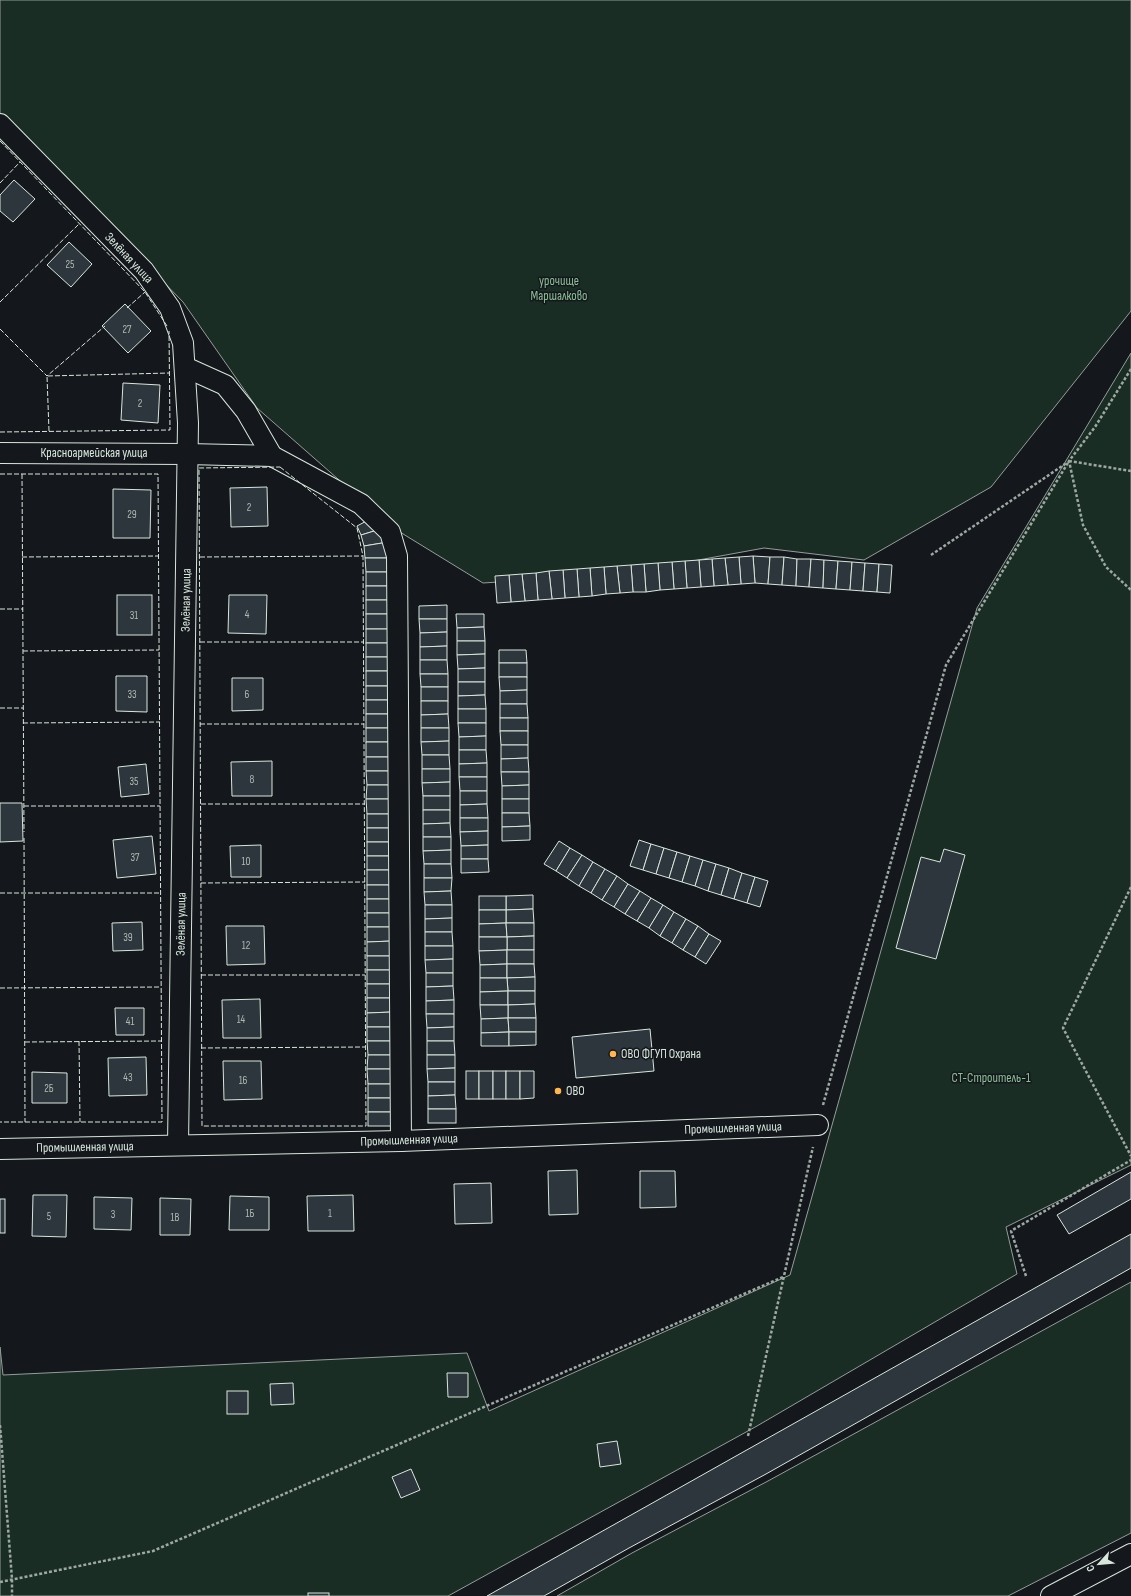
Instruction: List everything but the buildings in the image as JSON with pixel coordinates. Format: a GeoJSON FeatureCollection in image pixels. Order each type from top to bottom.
{"type":"FeatureCollection","features":[{"type":"Feature","properties":{"kind":"street","name":"Зелёная улица"},"geometry":{"type":"LineString","coordinates":[[0,124],[144,271],[170,308],[183,343],[188,423],[188,454],[178,1145]]}},
{"type":"Feature","properties":{"kind":"street"},"geometry":{"type":"LineString","coordinates":[[184,366],[225,385],[246,410],[272,456],[361,504],[390,532],[397,556],[401,1141]]}},
{"type":"Feature","properties":{"kind":"street","name":"Красноармейская улица"},"geometry":{"type":"LineString","coordinates":[[0,453],[272,456]]}},
{"type":"Feature","properties":{"kind":"street","name":"Промышленная улица"},"geometry":{"type":"LineString","coordinates":[[0,1149],[401,1141],[818,1125]]}},
{"type":"Feature","properties":{"kind":"street"},"geometry":{"type":"LineString","coordinates":[[1051,1596],[1131,1554]]}},
{"type":"Feature","properties":{"kind":"path"},"geometry":{"type":"LineString","coordinates":[[748,1436],[818,1125],[946,665],[1069,461],[1095,427],[1131,369]]}},
{"type":"Feature","properties":{"kind":"path"},"geometry":{"type":"LineString","coordinates":[[1069,461],[1083,525],[1106,567],[1131,590]]}},
{"type":"Feature","properties":{"kind":"path"},"geometry":{"type":"LineString","coordinates":[[931,555],[1069,461],[1131,471]]}},
{"type":"Feature","properties":{"kind":"path"},"geometry":{"type":"LineString","coordinates":[[1131,887],[1063,1028],[1131,1156]]}},
{"type":"Feature","properties":{"kind":"path"},"geometry":{"type":"LineString","coordinates":[[1026,1276],[1011,1231],[1131,1160]]}},
{"type":"Feature","properties":{"kind":"path"},"geometry":{"type":"LineString","coordinates":[[0,1582],[153,1551],[784,1277]]}},
{"type":"Feature","properties":{"kind":"path"},"geometry":{"type":"LineString","coordinates":[[0,1425],[12,1596]]}},
{"type":"Feature","properties":{"kind":"green space","name":"урочище Маршалково"},"geometry":{"type":"Polygon","coordinates":[[[0,0],[1131,0],[1131,311],[991,487],[864,560],[764,548],[622,574],[483,583],[395,529],[257,408],[183,302],[0,114],[0,0]]]}},
{"type":"Feature","properties":{"kind":"green space","name":"СТ-Строитель-1"},"geometry":{"type":"Polygon","coordinates":[[[1131,353],[1131,1165],[1006,1227],[1017,1274],[757,1426],[448,1596],[0,1596],[0,1347],[3,1375],[467,1353],[489,1411],[790,1275],[977,608],[1131,353]]]}},
{"type":"Feature","properties":{"kind":"green space"},"geometry":{"type":"Polygon","coordinates":[[[1131,1282],[1131,1533],[1008,1596],[557,1596],[632,1553],[768,1481],[1131,1282]]]}},
{"type":"Feature","properties":{"kind":"fence"},"geometry":{"type":"LineString","coordinates":[[0,141],[145,292],[167,326]]}},
{"type":"Feature","properties":{"kind":"fence"},"geometry":{"type":"LineString","coordinates":[[0,183],[20,162]]}},
{"type":"Feature","properties":{"kind":"fence"},"geometry":{"type":"LineString","coordinates":[[0,302],[79,224]]}},
{"type":"Feature","properties":{"kind":"fence"},"geometry":{"type":"LineString","coordinates":[[127,308],[145,292]]}},
{"type":"Feature","properties":{"kind":"fence"},"geometry":{"type":"LineString","coordinates":[[0,329],[47,376],[105,326]]}},
{"type":"Feature","properties":{"kind":"fence"},"geometry":{"type":"LineString","coordinates":[[0,432],[170,430],[169,331]]}},
{"type":"Feature","properties":{"kind":"fence"},"geometry":{"type":"LineString","coordinates":[[49,431],[47,376],[170,373]]}},
{"type":"Feature","properties":{"kind":"fence"},"geometry":{"type":"LineString","coordinates":[[280,467],[357,528],[363,556],[366,1126],[202,1126],[199,468],[280,467]]}},
{"type":"Feature","properties":{"kind":"fence"},"geometry":{"type":"LineString","coordinates":[[0,474],[158,474],[162,1122],[0,1122]]}},
{"type":"Feature","properties":{"kind":"fence"},"geometry":{"type":"LineString","coordinates":[[22,474],[24,832]]}},
{"type":"Feature","properties":{"kind":"fence"},"geometry":{"type":"LineString","coordinates":[[22,557],[159,556]]}},
{"type":"Feature","properties":{"kind":"fence"},"geometry":{"type":"LineString","coordinates":[[200,557],[363,556]]}},
{"type":"Feature","properties":{"kind":"fence"},"geometry":{"type":"LineString","coordinates":[[0,609],[23,609]]}},
{"type":"Feature","properties":{"kind":"fence"},"geometry":{"type":"LineString","coordinates":[[200,642],[364,642]]}},
{"type":"Feature","properties":{"kind":"fence"},"geometry":{"type":"LineString","coordinates":[[23,651],[159,650]]}},
{"type":"Feature","properties":{"kind":"fence"},"geometry":{"type":"LineString","coordinates":[[0,708],[23,708]]}},
{"type":"Feature","properties":{"kind":"fence"},"geometry":{"type":"LineString","coordinates":[[23,723],[160,722]]}},
{"type":"Feature","properties":{"kind":"fence"},"geometry":{"type":"LineString","coordinates":[[200,724],[364,724]]}},
{"type":"Feature","properties":{"kind":"fence"},"geometry":{"type":"LineString","coordinates":[[201,804],[365,804]]}},
{"type":"Feature","properties":{"kind":"fence"},"geometry":{"type":"LineString","coordinates":[[24,806],[160,806]]}},
{"type":"Feature","properties":{"kind":"fence"},"geometry":{"type":"LineString","coordinates":[[24,838],[25,1122]]}},
{"type":"Feature","properties":{"kind":"fence"},"geometry":{"type":"LineString","coordinates":[[201,883],[365,882]]}},
{"type":"Feature","properties":{"kind":"fence"},"geometry":{"type":"LineString","coordinates":[[0,893],[161,893]]}},
{"type":"Feature","properties":{"kind":"fence"},"geometry":{"type":"LineString","coordinates":[[201,975],[365,975]]}},
{"type":"Feature","properties":{"kind":"fence"},"geometry":{"type":"LineString","coordinates":[[0,988],[161,987]]}},
{"type":"Feature","properties":{"kind":"fence"},"geometry":{"type":"LineString","coordinates":[[79,1041],[80,1122]]}},
{"type":"Feature","properties":{"kind":"fence"},"geometry":{"type":"LineString","coordinates":[[25,1042],[161,1041]]}},
{"type":"Feature","properties":{"kind":"fence"},"geometry":{"type":"LineString","coordinates":[[201,1048],[365,1047]]}},
{"type":"Feature","properties":{"kind":"place","name":"ОВО ФГУП Охрана"},"geometry":{"type":"Point","coordinates":[613,1054]}},
{"type":"Feature","properties":{"kind":"place","name":"ОВО"},"geometry":{"type":"Point","coordinates":[558,1091]}}]}
